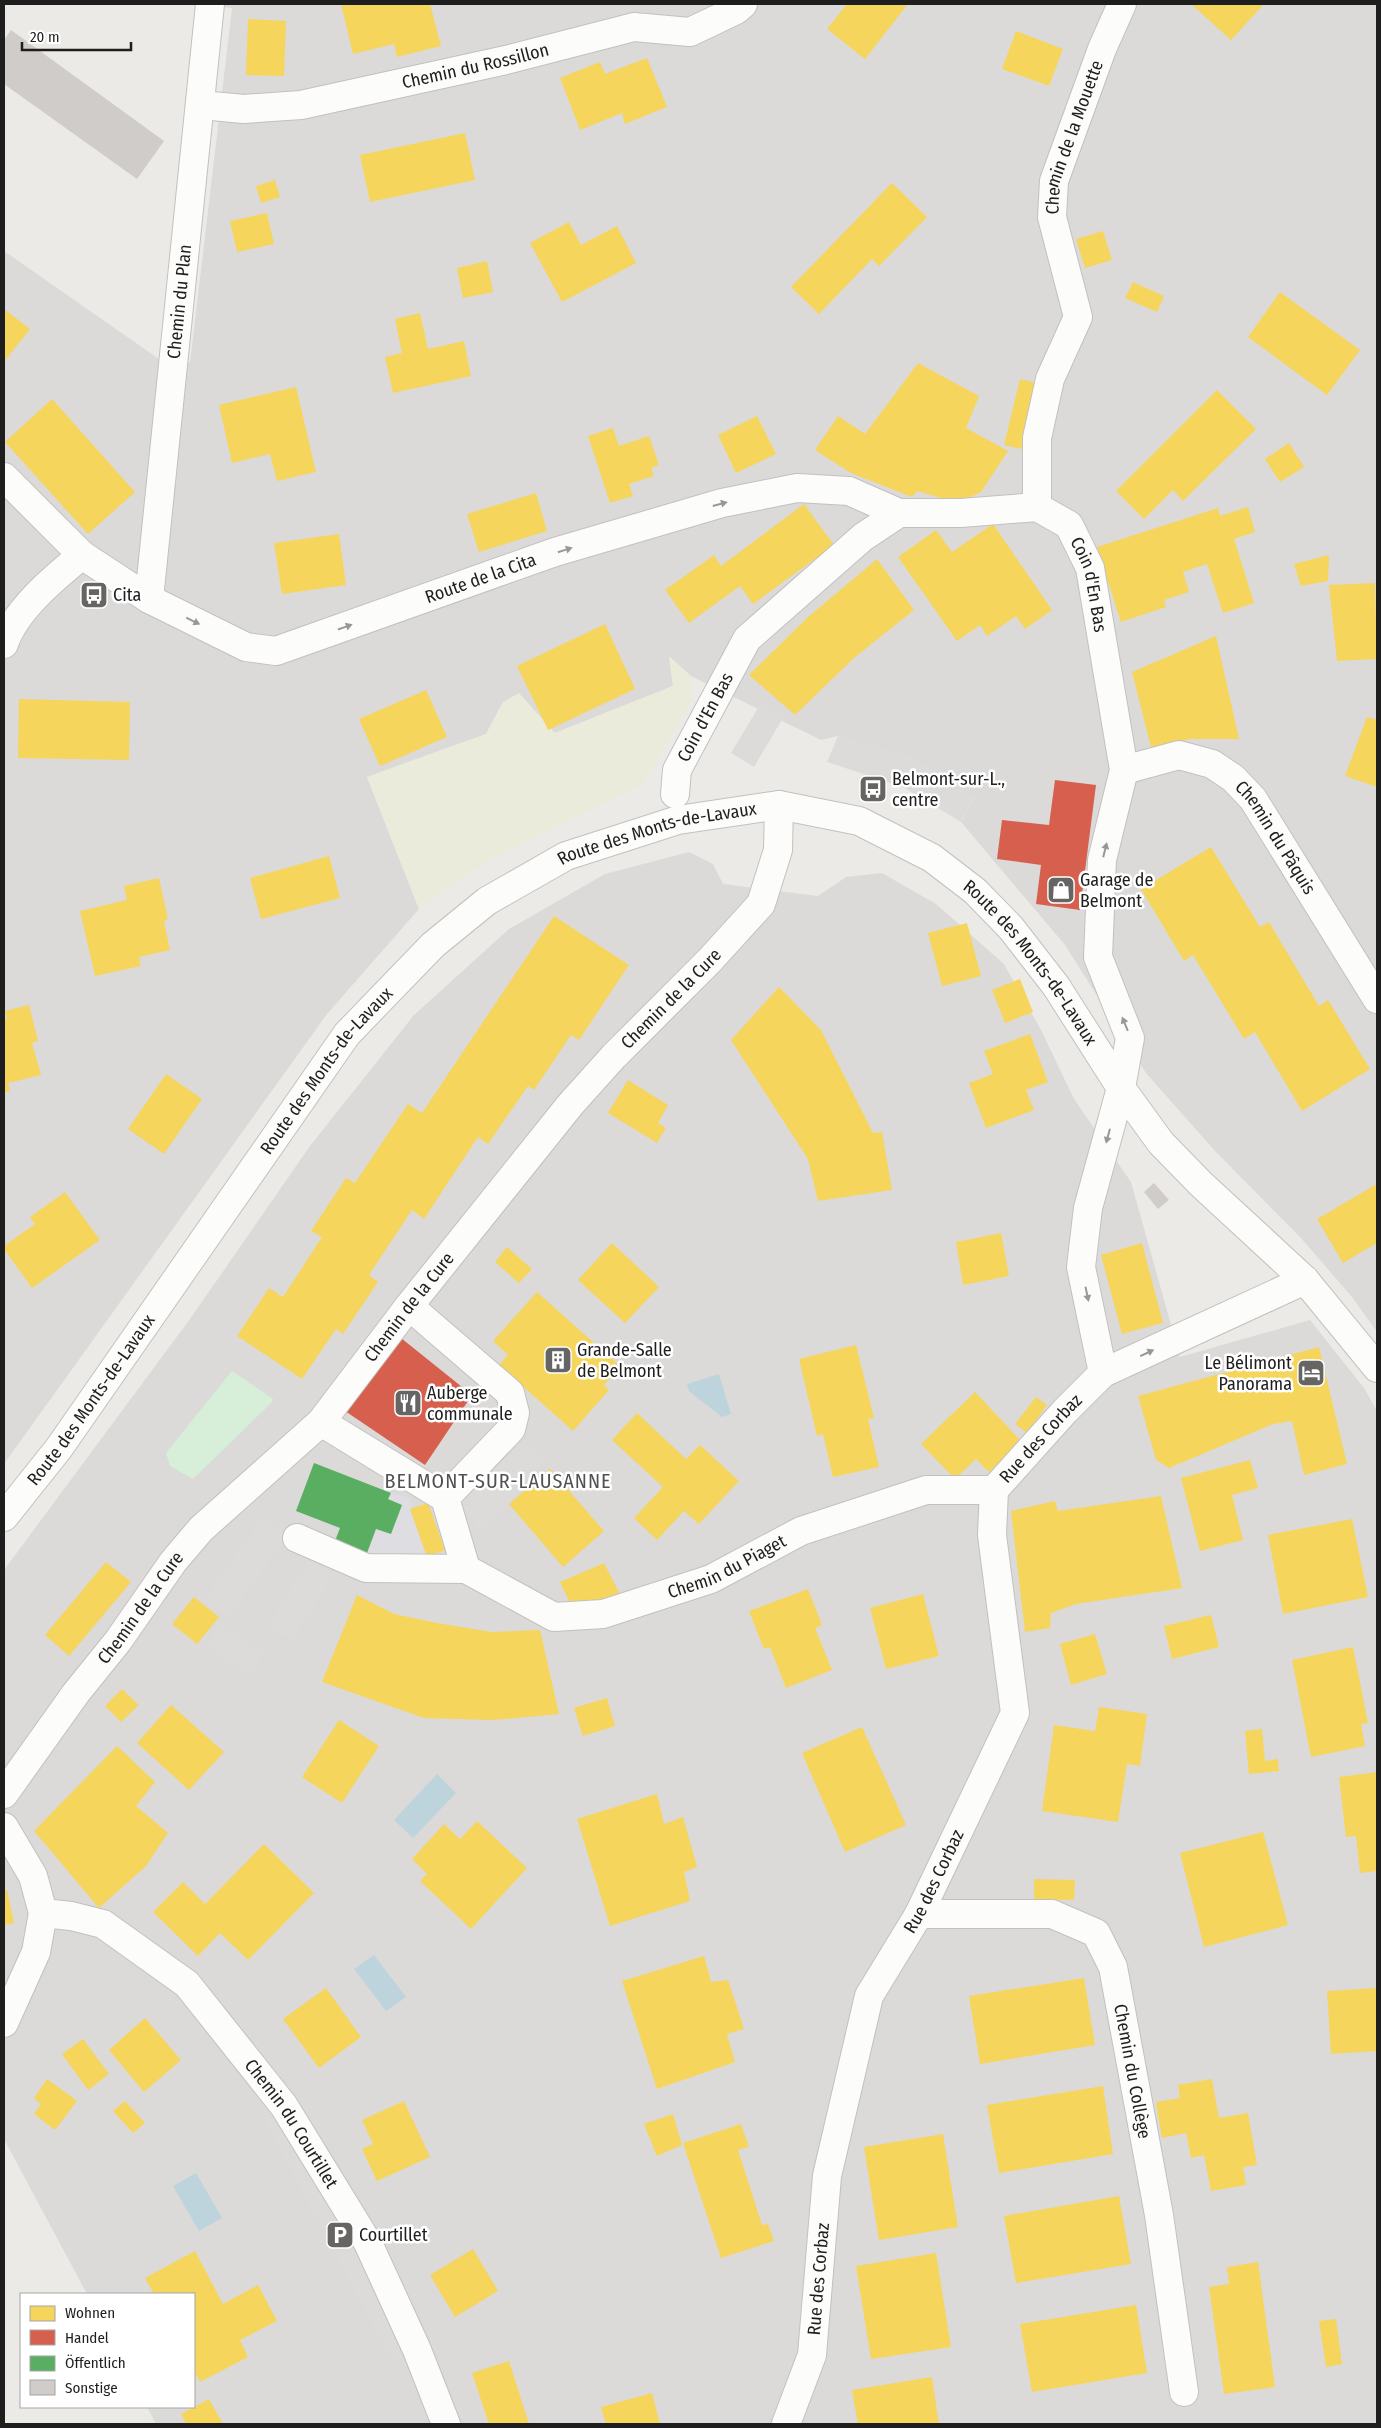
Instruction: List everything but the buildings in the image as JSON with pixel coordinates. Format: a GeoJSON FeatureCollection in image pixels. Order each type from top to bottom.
{"type":"FeatureCollection","features":[{"type":"Feature","properties":{"kind":"street","name":"Chemin du Plan"},"geometry":{"type":"LineString","coordinates":[[150,600],[210,4]]}},
{"type":"Feature","properties":{"kind":"street","name":"Chemin du Rossillon"},"geometry":{"type":"LineString","coordinates":[[201,105],[244,109],[301,105],[506,60],[634,27],[690,32],[736,10],[742,4]]}},
{"type":"Feature","properties":{"kind":"street","name":"Chemin de la Mouette"},"geometry":{"type":"LineString","coordinates":[[1037,507],[1037,438],[1050,379],[1078,318],[1052,217],[1054,181],[1102,49],[1122,4]]}},
{"type":"Feature","properties":{"kind":"street","name":"Route de la Cita"},"geometry":{"type":"LineString","coordinates":[[4,477],[82,556],[150,600],[246,647],[276,651],[555,552],[722,503],[797,488],[849,491],[899,513]]}},
{"type":"Feature","properties":{"kind":"street"},"geometry":{"type":"LineString","coordinates":[[899,513],[961,513],[1037,507]]}},
{"type":"Feature","properties":{"kind":"street","name":"Coin d'En Bas"},"geometry":{"type":"LineString","coordinates":[[1037,507],[1069,524],[1090,568],[1124,770],[1102,860],[1098,957],[1130,1038],[1120,1088]]}},
{"type":"Feature","properties":{"kind":"street","name":"Coin d'En Bas"},"geometry":{"type":"LineString","coordinates":[[675,794],[677,770],[747,638],[863,537],[899,513]]}},
{"type":"Feature","properties":{"kind":"street"},"geometry":{"type":"LineString","coordinates":[[4,644],[7,634],[42,588],[82,556]]}},
{"type":"Feature","properties":{"kind":"street","name":"Chemin du Pâquis"},"geometry":{"type":"LineString","coordinates":[[1124,770],[1179,755],[1212,764],[1233,778],[1253,799],[1377,999]]}},
{"type":"Feature","properties":{"kind":"street","name":"Route des Monts-de-Lavaux"},"geometry":{"type":"LineString","coordinates":[[4,1517],[59,1448],[347,1034],[433,945],[487,901],[566,856],[678,820],[779,805],[859,821],[932,858],[975,891],[1011,928],[1056,986],[1120,1088],[1161,1142],[1200,1184],[1305,1280],[1377,1368]]}},
{"type":"Feature","properties":{"kind":"street","name":"Chemin de la Cure"},"geometry":{"type":"LineString","coordinates":[[4,1794],[184,1549],[201,1530],[321,1422],[409,1306],[570,1105],[614,1056],[710,960],[761,904],[778,850],[779,805]]}},
{"type":"Feature","properties":{"kind":"street"},"geometry":{"type":"LineString","coordinates":[[1103,1373],[1081,1267],[1088,1208],[1120,1088]]}},
{"type":"Feature","properties":{"kind":"street","name":"Rue des Corbaz"},"geometry":{"type":"LineString","coordinates":[[790,2422],[812,2355],[827,2176],[869,1996],[919,1914],[1015,1713],[992,1535],[994,1490],[1065,1411],[1103,1373],[1305,1280]]}},
{"type":"Feature","properties":{"kind":"street"},"geometry":{"type":"LineString","coordinates":[[409,1306],[510,1393],[515,1413],[511,1429],[445,1498]]}},
{"type":"Feature","properties":{"kind":"street"},"geometry":{"type":"LineString","coordinates":[[298,1538],[366,1568],[466,1569],[445,1498],[321,1422]]}},
{"type":"Feature","properties":{"kind":"street","name":"Chemin du Piaget"},"geometry":{"type":"LineString","coordinates":[[466,1569],[554,1617],[603,1614],[711,1580],[802,1531],[926,1490],[994,1490]]}},
{"type":"Feature","properties":{"kind":"street"},"geometry":{"type":"LineString","coordinates":[[4,1827],[33,1876],[43,1912],[36,1952],[4,2022]]}},
{"type":"Feature","properties":{"kind":"street","name":"Chemin du Courtillet"},"geometry":{"type":"LineString","coordinates":[[43,1912],[71,1916],[103,1924],[187,1984],[278,2098],[368,2243],[417,2350],[446,2424]]}},
{"type":"Feature","properties":{"kind":"street","name":"Chemin du Collège"},"geometry":{"type":"LineString","coordinates":[[919,1914],[1052,1914],[1096,1933],[1113,1967],[1159,2215],[1184,2392]]}},
{"type":"Feature","properties":{"kind":"shaded area"},"geometry":{"type":"Polygon","coordinates":[[[195,4],[1377,4],[1377,1332],[1352,1297],[1300,1237],[1215,1151],[1146,1073],[1065,945],[961,822],[975,796],[838,736],[821,740],[691,676],[670,657],[673,686],[555,733],[503,702],[486,734],[367,777],[419,909],[327,1014],[4,1464],[4,251],[159,359],[190,363],[232,8],[195,4]]]}},
{"type":"Feature","properties":{"kind":"shaded area"},"geometry":{"type":"Polygon","coordinates":[[[761,703],[784,716],[754,767],[731,753],[761,703]]]}},
{"type":"Feature","properties":{"kind":"shaded area"},"geometry":{"type":"Polygon","coordinates":[[[838,736],[909,755],[975,795],[961,822],[903,787],[827,762],[838,736]]]}},
{"type":"Feature","properties":{"kind":"shaded area"},"geometry":{"type":"Polygon","coordinates":[[[689,852],[713,864],[723,884],[818,896],[846,877],[882,873],[936,904],[1004,964],[1041,1030],[1074,1099],[1131,1182],[1180,1357],[1310,1320],[1364,1388],[1377,1411],[1377,2424],[156,2424],[148,2408],[195,2408],[195,2293],[86,2293],[4,2139],[4,1570],[190,1319],[310,1146],[414,1015],[509,929],[605,874],[689,852]]]}},
{"type":"Feature","properties":{"kind":"shaded area"},"geometry":{"type":"Polygon","coordinates":[[[525,1441],[544,1461],[483,1533],[464,1510],[489,1478],[525,1441]]]}},
{"type":"Feature","properties":{"kind":"shaded area"},"geometry":{"type":"Polygon","coordinates":[[[391,1493],[410,1498],[411,1509],[427,1557],[367,1553],[376,1529],[391,1534],[402,1506],[388,1499],[391,1493]]]}},
{"type":"Feature","properties":{"kind":"shaded area"},"geometry":{"type":"Polygon","coordinates":[[[263,1518],[288,1536],[228,1617],[204,1600],[263,1518]]]}},
{"type":"Feature","properties":{"kind":"shaded area"},"geometry":{"type":"Polygon","coordinates":[[[309,1559],[334,1575],[292,1641],[267,1626],[309,1559]]]}},
{"type":"Feature","properties":{"kind":"shaded area"},"geometry":{"type":"Polygon","coordinates":[[[222,1624],[264,1654],[248,1676],[205,1646],[222,1624]]]}},
{"type":"Feature","properties":{"kind":"shaded area","name":"Courtillet"},"geometry":{"type":"Polygon","coordinates":[[[284,2106],[417,2350],[394,2364],[264,2120],[284,2106]]]}},
{"type":"Feature","properties":{"kind":"green space"},"geometry":{"type":"Polygon","coordinates":[[[669,657],[691,676],[691,702],[643,784],[486,861],[419,909],[367,777],[486,734],[503,702],[519,693],[555,733],[673,686],[669,657]]]}},
{"type":"Feature","properties":{"kind":"green space"},"geometry":{"type":"Polygon","coordinates":[[[232,1371],[273,1399],[272,1402],[193,1479],[170,1466],[166,1453],[232,1371]]]}},
{"type":"Feature","properties":{"kind":"water"},"geometry":{"type":"Polygon","coordinates":[[[719,1374],[731,1414],[722,1417],[689,1391],[687,1384],[719,1374]]]}},
{"type":"Feature","properties":{"kind":"water"},"geometry":{"type":"Polygon","coordinates":[[[437,1774],[456,1793],[413,1838],[394,1820],[437,1774]]]}},
{"type":"Feature","properties":{"kind":"water"},"geometry":{"type":"Polygon","coordinates":[[[374,1955],[406,1997],[386,2011],[354,1969],[374,1955]]]}},
{"type":"Feature","properties":{"kind":"water"},"geometry":{"type":"Polygon","coordinates":[[[196,2173],[222,2218],[199,2231],[173,2186],[196,2173]]]}},
{"type":"Feature","properties":{"kind":"place","name":"Cita"},"geometry":{"type":"Point","coordinates":[94,595]}},
{"type":"Feature","properties":{"kind":"place","name":"Belmont-sur-L., centre"},"geometry":{"type":"Point","coordinates":[873,789]}},
{"type":"Feature","properties":{"kind":"place","name":"Garage de Belmont"},"geometry":{"type":"Point","coordinates":[1061,890]}},
{"type":"Feature","properties":{"kind":"place","name":"Grande-Salle de Belmont"},"geometry":{"type":"Point","coordinates":[558,1360]}},
{"type":"Feature","properties":{"kind":"place","name":"Le Bélimont Panorama"},"geometry":{"type":"Point","coordinates":[1311,1373]}},
{"type":"Feature","properties":{"kind":"place","name":"Auberge communale"},"geometry":{"type":"Point","coordinates":[408,1403]}},
{"type":"Feature","properties":{"kind":"place","name":"Courtillet"},"geometry":{"type":"Point","coordinates":[340,2235]}},
{"type":"Feature","properties":{"kind":"district","name":"BELMONT-SUR-LAUSANNE"},"geometry":{"type":"Point","coordinates":[498,1481]}}]}
